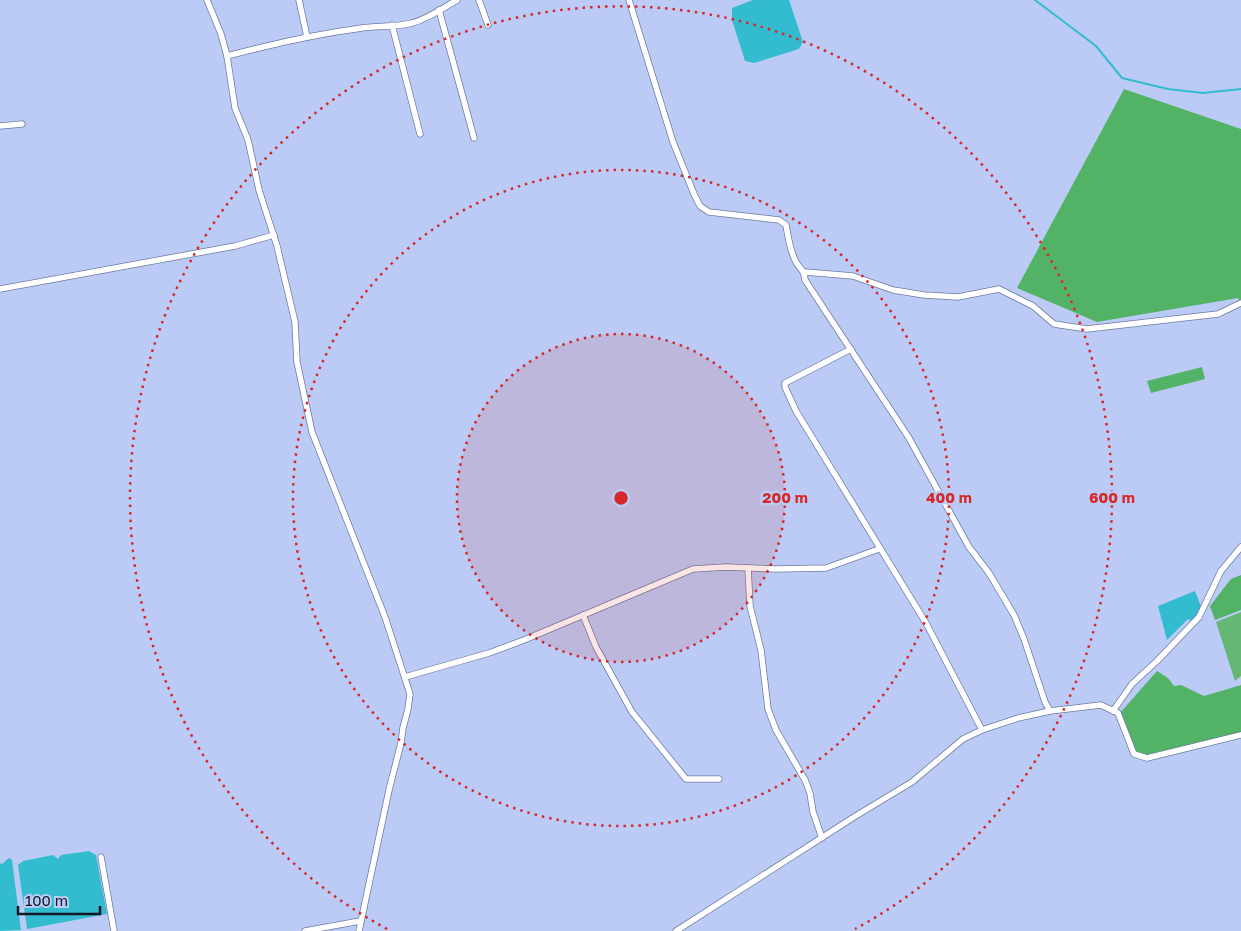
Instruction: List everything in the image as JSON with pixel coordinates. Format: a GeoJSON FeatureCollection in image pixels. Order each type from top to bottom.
{"type":"FeatureCollection","features":[{"type":"Feature","properties":{"kind":"street"},"geometry":{"type":"LineString","coordinates":[[207,0],[221,34],[227,56],[235,108],[248,140],[258,190],[274,235],[295,322],[297,362],[312,432],[385,617],[410,694],[401,743],[359,931]]}},
{"type":"Feature","properties":{"kind":"street"},"geometry":{"type":"LineString","coordinates":[[299,0],[308,37]]}},
{"type":"Feature","properties":{"kind":"street"},"geometry":{"type":"LineString","coordinates":[[227,56],[308,37],[392,24],[412,23],[456,0]]}},
{"type":"Feature","properties":{"kind":"street"},"geometry":{"type":"LineString","coordinates":[[479,0],[488,25]]}},
{"type":"Feature","properties":{"kind":"street"},"geometry":{"type":"LineString","coordinates":[[629,0],[673,142],[700,206],[709,212],[779,220],[786,225],[789,242],[796,261],[805,272],[805,280],[908,438],[969,547],[989,573],[1014,614],[1045,702],[1050,711]]}},
{"type":"Feature","properties":{"kind":"street"},"geometry":{"type":"LineString","coordinates":[[439,10],[474,138]]}},
{"type":"Feature","properties":{"kind":"street"},"geometry":{"type":"LineString","coordinates":[[392,24],[420,134]]}},
{"type":"Feature","properties":{"kind":"street"},"geometry":{"type":"LineString","coordinates":[[0,126],[22,124]]}},
{"type":"Feature","properties":{"kind":"street"},"geometry":{"type":"LineString","coordinates":[[0,289],[235,246],[274,235]]}},
{"type":"Feature","properties":{"kind":"street"},"geometry":{"type":"LineString","coordinates":[[805,272],[854,276],[893,290],[924,295],[958,297],[999,289],[1033,306],[1054,324],[1087,329],[1218,314],[1241,303]]}},
{"type":"Feature","properties":{"kind":"street"},"geometry":{"type":"LineString","coordinates":[[851,349],[785,383],[785,388],[796,411],[926,623],[982,730]]}},
{"type":"Feature","properties":{"kind":"street"},"geometry":{"type":"LineString","coordinates":[[1113,711],[1132,684],[1157,661],[1198,617],[1221,571],[1241,547]]}},
{"type":"Feature","properties":{"kind":"street"},"geometry":{"type":"LineString","coordinates":[[405,677],[488,653],[693,569],[826,568],[879,549]]}},
{"type":"Feature","properties":{"kind":"street"},"geometry":{"type":"LineString","coordinates":[[748,568],[750,606],[762,658],[768,709],[776,730],[805,780],[822,838]]}},
{"type":"Feature","properties":{"kind":"street"},"geometry":{"type":"LineString","coordinates":[[583,615],[596,647],[632,712],[686,779],[718,779]]}},
{"type":"Feature","properties":{"kind":"street"},"geometry":{"type":"LineString","coordinates":[[676,931],[912,782],[963,739],[982,730],[1018,718],[1050,711],[1101,705],[1118,713],[1134,754],[1147,758],[1241,735]]}},
{"type":"Feature","properties":{"kind":"street"},"geometry":{"type":"LineString","coordinates":[[101,858],[114,931]]}},
{"type":"Feature","properties":{"kind":"street"},"geometry":{"type":"LineString","coordinates":[[306,931],[360,921]]}},
{"type":"Feature","properties":{"kind":"shaded area"},"geometry":{"type":"Polygon","coordinates":[[[753,0],[789,0],[803,42],[799,49],[754,63],[745,61],[732,20],[732,8],[753,0]]]}},
{"type":"Feature","properties":{"kind":"shaded area"},"geometry":{"type":"Polygon","coordinates":[[[1124,89],[1241,129],[1241,303],[1238,298],[1097,322],[1017,288],[1124,89]]]}},
{"type":"Feature","properties":{"kind":"shaded area"},"geometry":{"type":"Polygon","coordinates":[[[1202,367],[1205,379],[1151,393],[1147,381],[1202,367]]]}},
{"type":"Feature","properties":{"kind":"shaded area"},"geometry":{"type":"Polygon","coordinates":[[[1241,575],[1241,610],[1215,620],[1210,606],[1231,579],[1241,575]]]}},
{"type":"Feature","properties":{"kind":"shaded area"},"geometry":{"type":"Polygon","coordinates":[[[1195,591],[1202,609],[1193,622],[1188,619],[1167,640],[1158,606],[1195,591]]]}},
{"type":"Feature","properties":{"kind":"shaded area"},"geometry":{"type":"Polygon","coordinates":[[[1241,612],[1241,676],[1235,681],[1216,622],[1241,612]]]}},
{"type":"Feature","properties":{"kind":"shaded area"},"geometry":{"type":"Polygon","coordinates":[[[1157,671],[1168,678],[1174,686],[1181,685],[1204,696],[1241,685],[1241,735],[1147,758],[1134,754],[1120,713],[1157,671]]]}},
{"type":"Feature","properties":{"kind":"shaded area"},"geometry":{"type":"Polygon","coordinates":[[[89,851],[96,855],[107,914],[27,929],[18,865],[23,861],[53,855],[58,859],[61,855],[89,851]]]}},
{"type":"Feature","properties":{"kind":"shaded area"},"geometry":{"type":"Polygon","coordinates":[[[9,858],[12,860],[21,930],[0,931],[0,863],[2,864],[9,858]]]}},
{"type":"Feature","properties":{"kind":"waterway"},"geometry":{"type":"LineString","coordinates":[[1035,0],[1096,46],[1122,78],[1168,89],[1203,93],[1241,89]]}}]}
